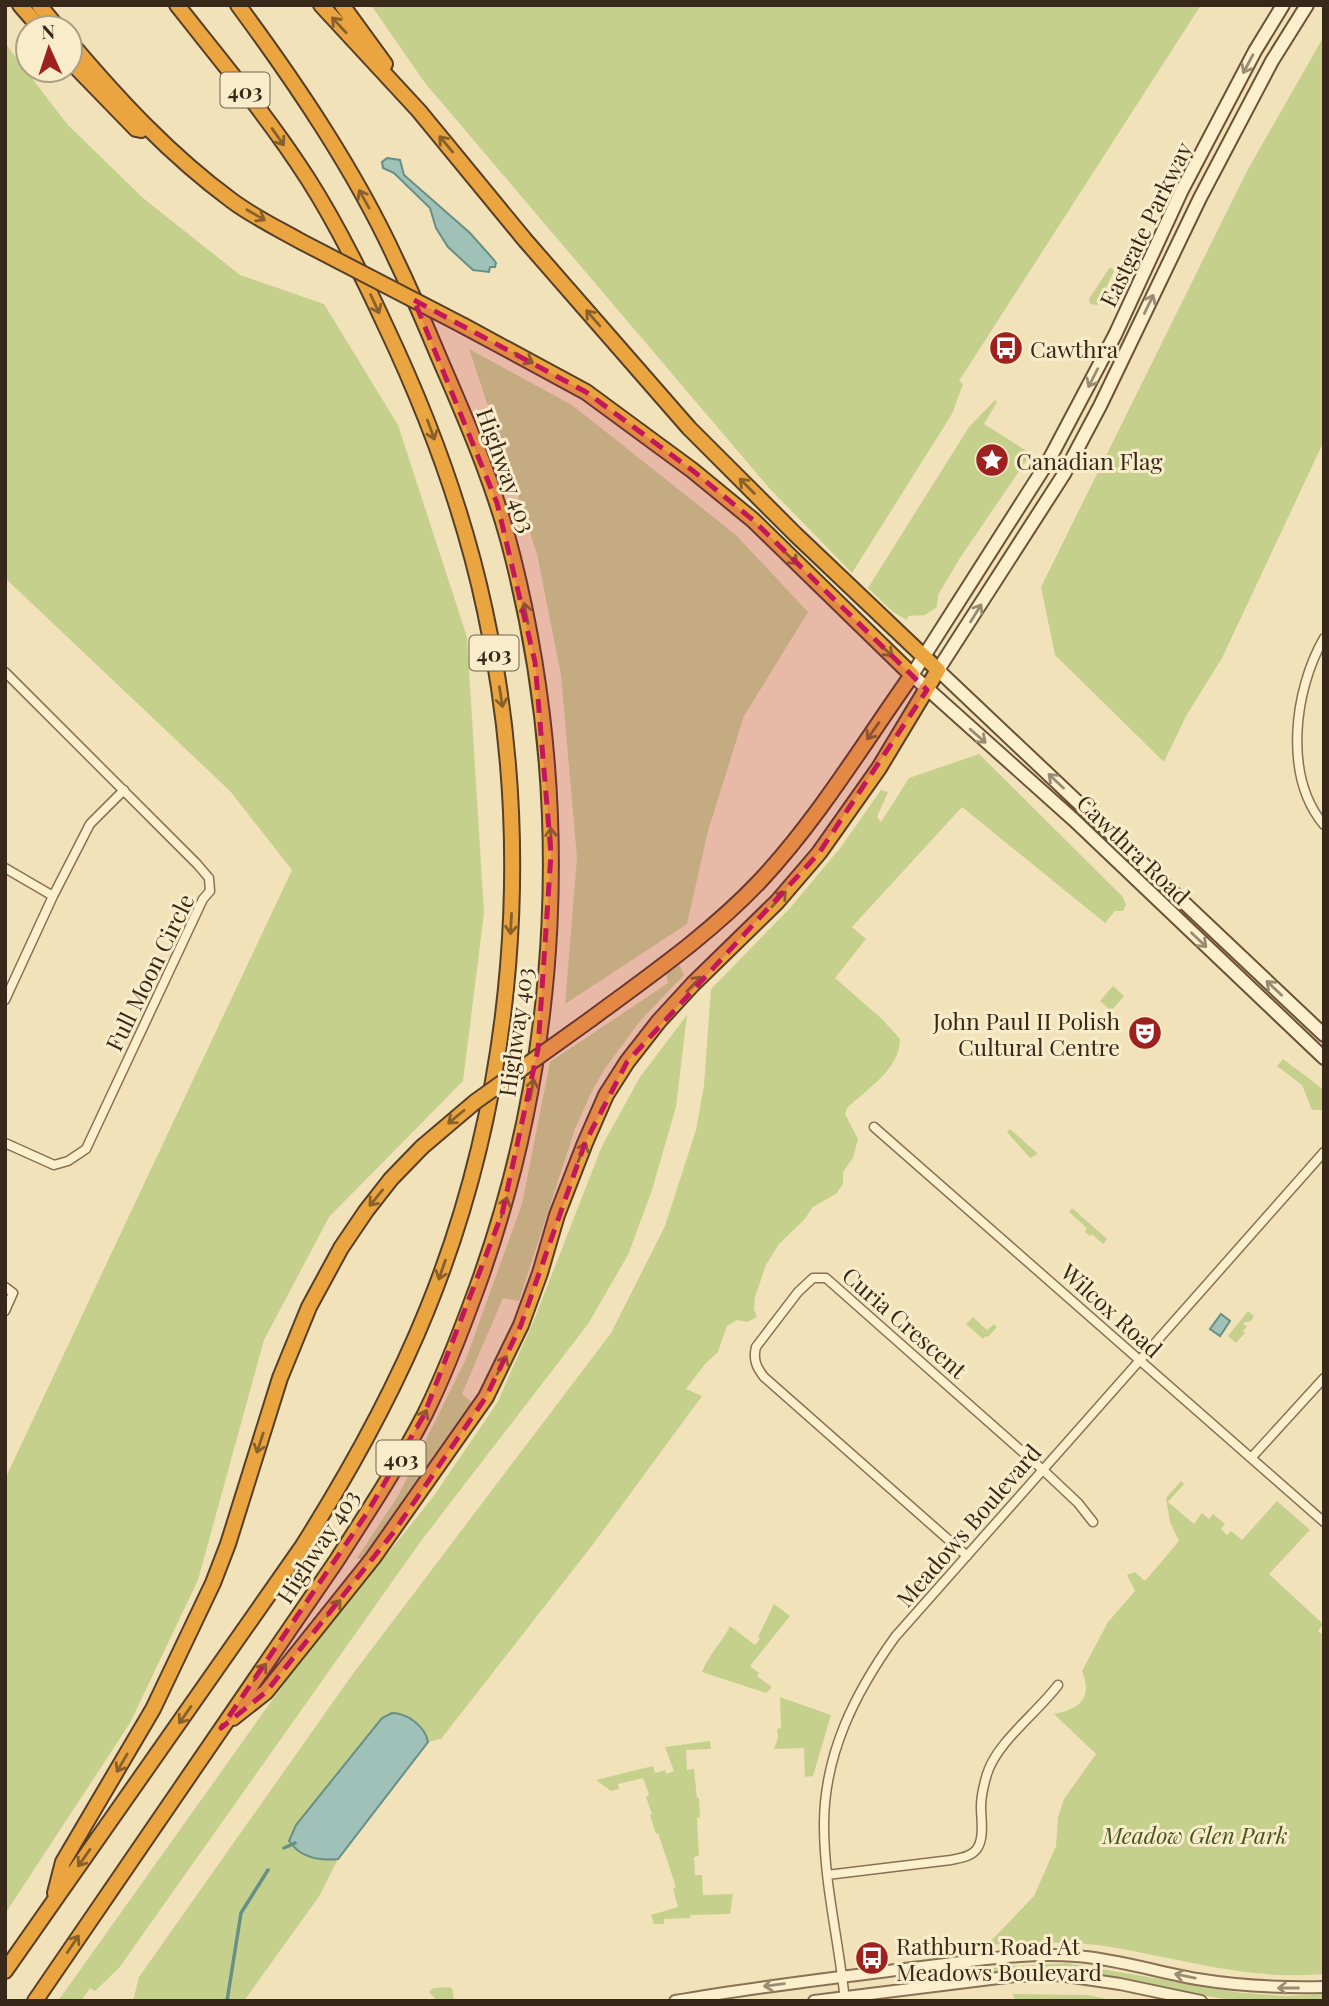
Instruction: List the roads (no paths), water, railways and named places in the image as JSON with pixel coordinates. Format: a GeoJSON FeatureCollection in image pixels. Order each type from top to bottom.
{"type":"FeatureCollection","features":[{"type":"Feature","properties":{"kind":"highway","name":"Highway 403"},"geometry":{"type":"LineString","coordinates":[[5,1971],[302,1547],[362,1447],[409,1353],[446,1256],[482,1134],[504,1001],[511,928],[512,835],[503,715],[479,582],[442,460],[399,355],[336,227],[308,179],[252,99],[177,5]]}},
{"type":"Feature","properties":{"kind":"highway","name":"Highway 403"},"geometry":{"type":"LineString","coordinates":[[35,2001],[337,1560],[425,1415],[466,1319],[502,1214],[530,1099],[544,1004],[551,905],[550,805],[542,708],[513,554],[472,431],[396,259],[332,144],[239,5]]}},
{"type":"Feature","properties":{"kind":"highway"},"geometry":{"type":"LineString","coordinates":[[221,1728],[266,1692],[283,1672],[393,1533],[486,1397],[521,1325],[557,1215],[585,1143],[606,1095],[627,1062],[659,1021],[777,902],[819,853],[879,768],[939,670],[690,428],[525,240],[419,111],[321,5]]}},
{"type":"Feature","properties":{"kind":"highway"},"geometry":{"type":"LineString","coordinates":[[342,5],[419,111]]}},
{"type":"Feature","properties":{"kind":"highway"},"geometry":{"type":"LineString","coordinates":[[53,1903],[63,1862],[153,1709],[213,1583],[228,1544],[280,1378],[309,1307],[341,1248],[366,1211],[422,1147],[475,1102],[691,944],[759,881],[789,848],[825,801],[912,675],[753,520],[692,470],[597,400],[464,326],[300,241],[233,202],[181,161],[152,133],[84,58]]}},
{"type":"Feature","properties":{"kind":"highway"},"geometry":{"type":"LineString","coordinates":[[84,75],[136,129],[152,133]]}},
{"type":"Feature","properties":{"kind":"main road","name":"Eastgate Parkway"},"geometry":{"type":"LineString","coordinates":[[912,675],[1049,460],[1115,335],[1177,200],[1255,51],[1283,5]]}},
{"type":"Feature","properties":{"kind":"main road","name":"Eastgate Parkway"},"geometry":{"type":"LineString","coordinates":[[939,670],[1063,474],[1100,406],[1200,198],[1272,61],[1307,5]]}},
{"type":"Feature","properties":{"kind":"main road","name":"Cawthra Road"},"geometry":{"type":"LineString","coordinates":[[939,670],[1324,1035]]}},
{"type":"Feature","properties":{"kind":"main road","name":"Cawthra Road"},"geometry":{"type":"LineString","coordinates":[[912,675],[1074,820],[1324,1058]]}},
{"type":"Feature","properties":{"kind":"street"},"geometry":{"type":"LineString","coordinates":[[1324,638],[1304,681],[1298,756],[1303,786],[1312,808],[1324,825]]}},
{"type":"Feature","properties":{"kind":"street","name":"Full Moon Circle"},"geometry":{"type":"LineString","coordinates":[[5,672],[197,864],[209,878],[211,891],[203,899],[86,1149],[68,1161],[54,1165],[5,1143]]}},
{"type":"Feature","properties":{"kind":"street"},"geometry":{"type":"LineString","coordinates":[[5,1000],[90,824],[124,790]]}},
{"type":"Feature","properties":{"kind":"street"},"geometry":{"type":"LineString","coordinates":[[5,868],[53,896]]}},
{"type":"Feature","properties":{"kind":"street","name":"Wilcox Road"},"geometry":{"type":"LineString","coordinates":[[874,1127],[1324,1522]]}},
{"type":"Feature","properties":{"kind":"street","name":"Meadows Boulevard"},"geometry":{"type":"LineString","coordinates":[[845,1999],[828,1875],[824,1824],[830,1768],[846,1718],[861,1687],[895,1637],[1324,1152]]}},
{"type":"Feature","properties":{"kind":"street","name":"Curia Crescent"},"geometry":{"type":"LineString","coordinates":[[967,1556],[762,1375],[755,1362],[756,1347],[798,1292],[813,1278],[826,1278],[1043,1470],[1079,1503],[1093,1522]]}},
{"type":"Feature","properties":{"kind":"street"},"geometry":{"type":"LineString","coordinates":[[5,1287],[13,1293],[5,1311]]}},
{"type":"Feature","properties":{"kind":"street"},"geometry":{"type":"LineString","coordinates":[[1252,1458],[1324,1378]]}},
{"type":"Feature","properties":{"kind":"street"},"geometry":{"type":"LineString","coordinates":[[828,1875],[951,1860],[965,1857],[976,1850],[981,1839],[981,1804],[990,1765],[998,1752],[1058,1685]]}},
{"type":"Feature","properties":{"kind":"street"},"geometry":{"type":"LineString","coordinates":[[675,2001],[740,1989],[1015,1956],[1050,1955],[1079,1956],[1195,1979],[1252,1987],[1324,1987]]}},
{"type":"Feature","properties":{"kind":"street"},"geometry":{"type":"LineString","coordinates":[[814,2001],[1015,1976],[1059,1975],[1120,1984],[1201,2001]]}},
{"type":"Feature","properties":{"kind":"water"},"geometry":{"type":"Polygon","coordinates":[[[387,158],[400,160],[404,175],[470,233],[494,260],[495,267],[490,267],[489,272],[473,270],[448,247],[436,228],[430,208],[394,173],[383,168],[382,162],[387,158]]]}},
{"type":"Feature","properties":{"kind":"water"},"geometry":{"type":"Polygon","coordinates":[[[1221,1314],[1230,1321],[1220,1336],[1210,1329],[1221,1314]]]}},
{"type":"Feature","properties":{"kind":"water"},"geometry":{"type":"Polygon","coordinates":[[[392,1713],[404,1715],[414,1722],[423,1731],[428,1742],[338,1859],[317,1858],[299,1851],[289,1841],[296,1825],[382,1718],[392,1713]]]}},
{"type":"Feature","properties":{"kind":"waterway"},"geometry":{"type":"LineString","coordinates":[[284,1848],[295,1843]]}},
{"type":"Feature","properties":{"kind":"waterway"},"geometry":{"type":"LineString","coordinates":[[227,2001],[241,1913],[268,1870]]}},
{"type":"Feature","properties":{"kind":"place","name":"Cawthra"},"geometry":{"type":"Point","coordinates":[1006,348]}},
{"type":"Feature","properties":{"kind":"place","name":"Canadian Flag"},"geometry":{"type":"Point","coordinates":[992,460]}},
{"type":"Feature","properties":{"kind":"place","name":"John Paul II Polish Cultural Centre"},"geometry":{"type":"Point","coordinates":[1145,1033]}},
{"type":"Feature","properties":{"kind":"place","name":"Rathburn Road At Meadows Boulevard"},"geometry":{"type":"Point","coordinates":[872,1958]}},
{"type":"Feature","properties":{"kind":"park label","name":"Meadow Glen Park"},"geometry":{"type":"Point","coordinates":[1195,1834]}}]}
